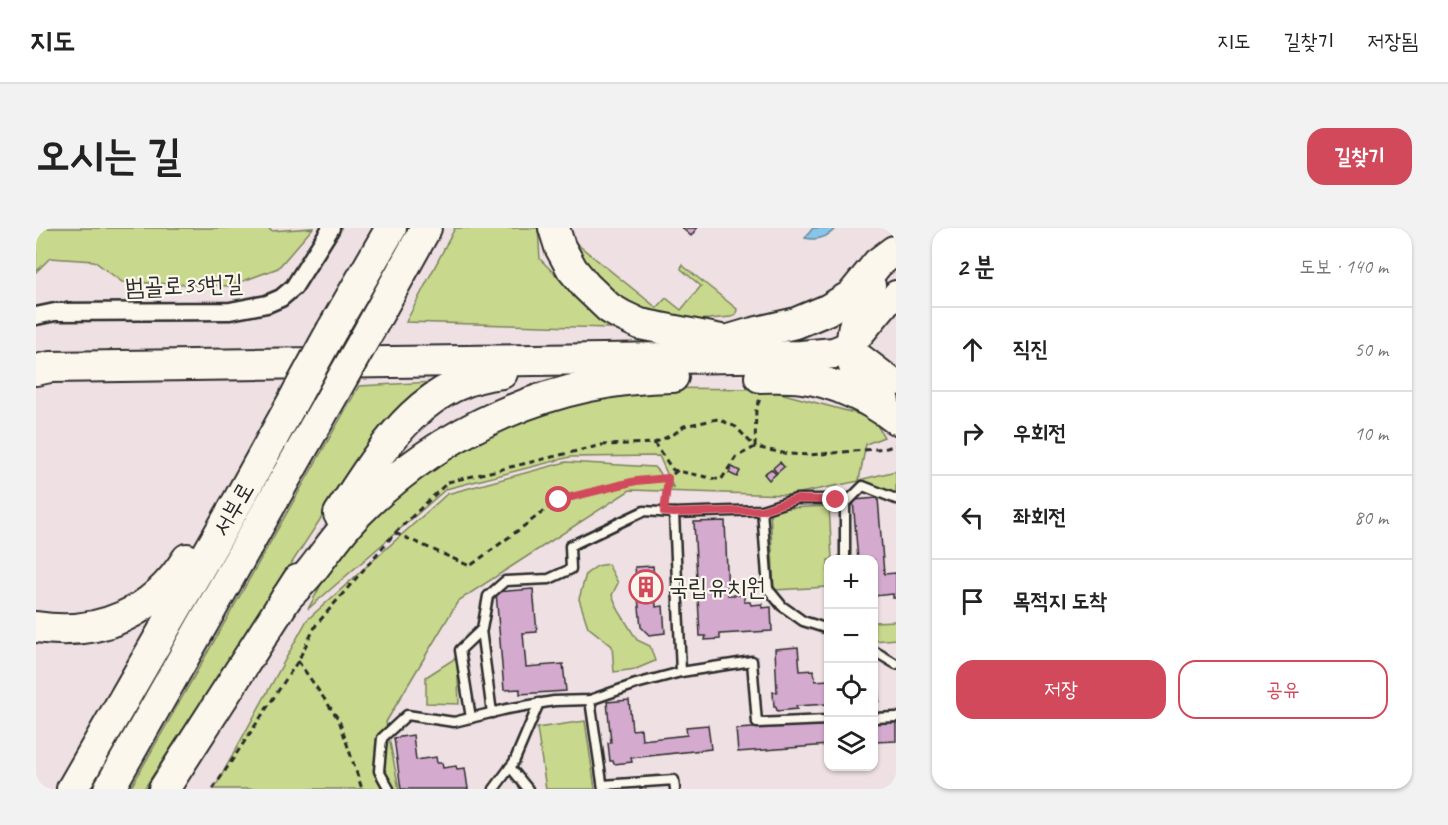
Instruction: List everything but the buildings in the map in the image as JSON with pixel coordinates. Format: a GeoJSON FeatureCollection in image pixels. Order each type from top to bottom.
{"type":"FeatureCollection","features":[{"type":"Feature","properties":{"kind":"highway","name":"서부로"},"geometry":{"type":"LineString","coordinates":[[72,789],[238,501],[391,228]]}},
{"type":"Feature","properties":{"kind":"highway","name":"서부로"},"geometry":{"type":"LineString","coordinates":[[109,789],[426,228]]}},
{"type":"Feature","properties":{"kind":"highway"},"geometry":{"type":"LineString","coordinates":[[555,228],[560,247],[572,269],[609,308],[640,324],[726,341],[796,323],[828,309],[852,295],[878,263],[895,250]]}},
{"type":"Feature","properties":{"kind":"highway"},"geometry":{"type":"LineString","coordinates":[[36,353],[49,350],[824,339],[842,343],[851,359]]}},
{"type":"Feature","properties":{"kind":"highway"},"geometry":{"type":"LineString","coordinates":[[36,370],[50,367],[801,357],[834,353],[851,359]]}},
{"type":"Feature","properties":{"kind":"highway"},"geometry":{"type":"LineString","coordinates":[[164,789],[318,546],[396,432],[417,410],[446,390],[473,377],[511,372],[536,360]]}},
{"type":"Feature","properties":{"kind":"highway"},"geometry":{"type":"LineString","coordinates":[[287,597],[311,572],[357,514],[394,479],[433,450],[469,429],[547,396],[609,382],[654,378],[801,378],[816,380],[871,402],[896,419]]}},
{"type":"Feature","properties":{"kind":"highway"},"geometry":{"type":"LineString","coordinates":[[36,627],[54,630],[85,628],[117,619],[135,610],[164,589],[200,538],[238,501]]}},
{"type":"Feature","properties":{"kind":"street","name":"범골로35번길"},"geometry":{"type":"LineString","coordinates":[[36,316],[55,312],[230,311],[267,304],[281,298],[294,287],[331,228]]}},
{"type":"Feature","properties":{"kind":"street"},"geometry":{"type":"LineString","coordinates":[[895,250],[887,267],[858,305],[851,325],[851,359],[867,386],[896,408]]}},
{"type":"Feature","properties":{"kind":"street"},"geometry":{"type":"LineString","coordinates":[[851,359],[862,334],[893,297]]}},
{"type":"Feature","properties":{"kind":"street"},"geometry":{"type":"LineString","coordinates":[[893,297],[879,325],[877,346],[883,362],[896,375]]}},
{"type":"Feature","properties":{"kind":"street"},"geometry":{"type":"LineString","coordinates":[[851,359],[896,383]]}},
{"type":"Feature","properties":{"kind":"lane"},"geometry":{"type":"LineString","coordinates":[[845,555],[845,504],[863,486],[896,499]]}},
{"type":"Feature","properties":{"kind":"lane"},"geometry":{"type":"LineString","coordinates":[[492,713],[482,630],[488,596],[505,581],[549,579],[572,569],[570,546],[644,511],[674,513],[762,510],[796,499],[836,500],[845,504]]}},
{"type":"Feature","properties":{"kind":"lane"},"geometry":{"type":"LineString","coordinates":[[762,510],[768,589],[782,606],[803,621],[824,628]]}},
{"type":"Feature","properties":{"kind":"lane"},"geometry":{"type":"LineString","coordinates":[[674,513],[681,672]]}},
{"type":"Feature","properties":{"kind":"lane"},"geometry":{"type":"LineString","coordinates":[[471,718],[460,650],[482,630]]}},
{"type":"Feature","properties":{"kind":"lane"},"geometry":{"type":"LineString","coordinates":[[878,654],[896,664]]}},
{"type":"Feature","properties":{"kind":"lane"},"geometry":{"type":"LineString","coordinates":[[389,789],[379,771],[382,738],[407,715],[454,722],[554,700],[590,700],[681,672],[752,661],[757,723],[824,720]]}},
{"type":"Feature","properties":{"kind":"lane"},"geometry":{"type":"LineString","coordinates":[[590,700],[603,787],[674,780],[675,789]]}},
{"type":"Feature","properties":{"kind":"lane"},"geometry":{"type":"LineString","coordinates":[[494,789],[514,762],[539,703]]}},
{"type":"Feature","properties":{"kind":"lane"},"geometry":{"type":"LineString","coordinates":[[878,718],[896,717]]}},
{"type":"Feature","properties":{"kind":"lane"},"geometry":{"type":"LineString","coordinates":[[510,767],[528,789]]}},
{"type":"Feature","properties":{"kind":"path"},"geometry":{"type":"LineString","coordinates":[[755,447],[756,408],[760,398]]}},
{"type":"Feature","properties":{"kind":"path"},"geometry":{"type":"LineString","coordinates":[[213,789],[298,661],[315,626],[395,533],[448,482],[602,445],[654,443],[674,434],[684,426],[718,419],[736,427],[755,447],[788,454],[886,448],[896,445]]}},
{"type":"Feature","properties":{"kind":"path"},"geometry":{"type":"LineString","coordinates":[[654,443],[673,470],[721,480],[736,457],[755,447]]}},
{"type":"Feature","properties":{"kind":"path"},"geometry":{"type":"LineString","coordinates":[[395,533],[470,566],[559,500],[636,481],[668,478],[678,470]]}},
{"type":"Feature","properties":{"kind":"path"},"geometry":{"type":"LineString","coordinates":[[664,512],[668,478]]}},
{"type":"Feature","properties":{"kind":"path"},"geometry":{"type":"LineString","coordinates":[[298,661],[339,720],[362,789]]}},
{"type":"Feature","properties":{"kind":"green space"},"geometry":{"type":"Polygon","coordinates":[[[36,228],[269,228],[271,231],[313,228],[278,268],[230,286],[122,282],[94,261],[50,258],[36,272],[36,228]]]}},
{"type":"Feature","properties":{"kind":"green space"},"geometry":{"type":"Polygon","coordinates":[[[455,228],[538,228],[540,259],[608,328],[406,322],[455,228]]]}},
{"type":"Feature","properties":{"kind":"green space"},"geometry":{"type":"Polygon","coordinates":[[[567,236],[657,308],[666,298],[681,310],[701,286],[681,269],[682,265],[737,309],[736,314],[731,317],[686,321],[652,318],[606,292],[567,236]]]}},
{"type":"Feature","properties":{"kind":"green space"},"geometry":{"type":"Polygon","coordinates":[[[433,382],[376,434],[144,789],[130,789],[359,386],[433,382]]]}},
{"type":"Feature","properties":{"kind":"green space"},"geometry":{"type":"Polygon","coordinates":[[[654,388],[765,389],[873,418],[884,437],[866,444],[859,480],[896,471],[896,494],[859,481],[790,495],[630,490],[458,601],[386,722],[399,789],[214,789],[307,620],[447,494],[566,462],[654,467],[674,489],[659,456],[570,457],[446,489],[308,609],[337,557],[380,510],[406,488],[462,450],[522,420],[560,406],[654,388]]]}},
{"type":"Feature","properties":{"kind":"green space"},"geometry":{"type":"Polygon","coordinates":[[[829,506],[832,555],[824,555],[824,587],[774,590],[770,509],[829,506]]]}},
{"type":"Feature","properties":{"kind":"green space"},"geometry":{"type":"Polygon","coordinates":[[[608,564],[618,583],[612,595],[619,611],[637,640],[650,646],[655,661],[636,669],[614,672],[612,646],[588,627],[579,599],[586,574],[597,566],[608,564]]]}},
{"type":"Feature","properties":{"kind":"green space"},"geometry":{"type":"Polygon","coordinates":[[[896,621],[896,639],[878,641],[878,622],[896,621]]]}},
{"type":"Feature","properties":{"kind":"green space"},"geometry":{"type":"Polygon","coordinates":[[[457,657],[459,704],[426,703],[426,677],[457,657]]]}},
{"type":"Feature","properties":{"kind":"green space"},"geometry":{"type":"Polygon","coordinates":[[[585,721],[595,789],[546,789],[537,728],[585,721]]]}},
{"type":"Feature","properties":{"kind":"water"},"geometry":{"type":"Polygon","coordinates":[[[813,228],[836,228],[822,238],[805,238],[813,228]]]}},
{"type":"Feature","properties":{"kind":"place","name":"국립유치원"},"geometry":{"type":"Point","coordinates":[646,587]}},
{"type":"Feature","properties":{"kind":"route"},"geometry":{"type":"LineString","coordinates":[[559,500],[636,481],[668,478],[664,512],[762,510],[796,499],[836,500]]}}]}
